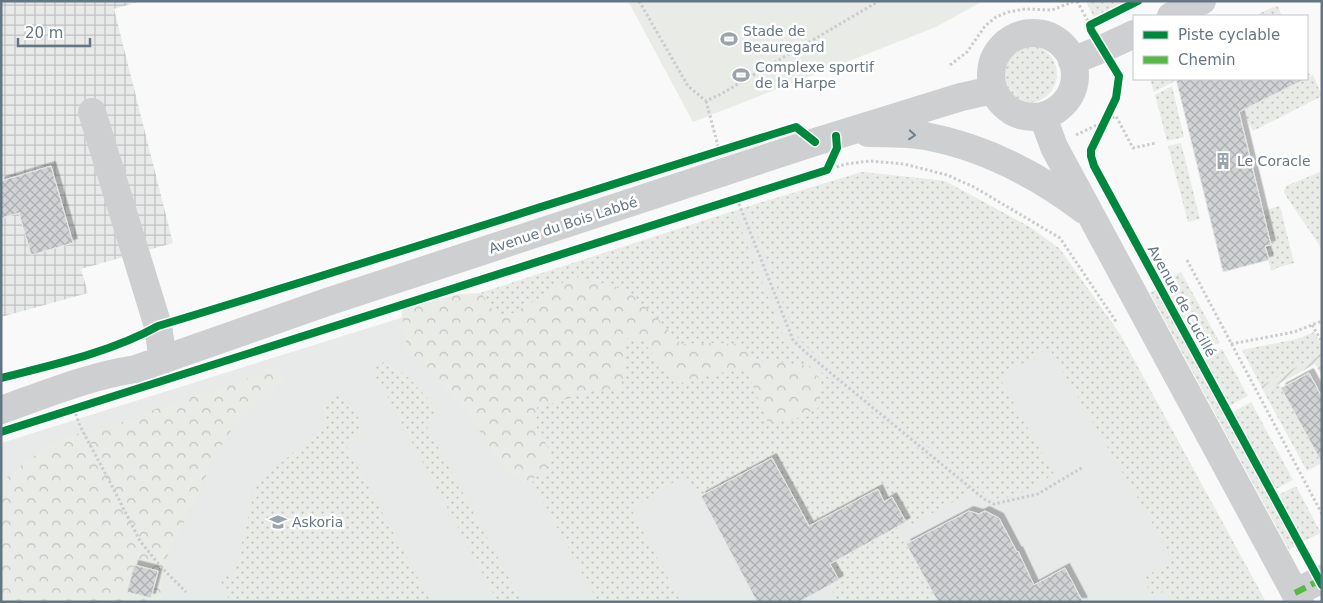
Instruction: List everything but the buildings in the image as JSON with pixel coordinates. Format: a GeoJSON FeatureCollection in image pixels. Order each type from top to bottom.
{"type":"FeatureCollection","features":[{"type":"Feature","properties":{"kind":"street"},"geometry":{"type":"LineString","coordinates":[[1172,15],[1202,1]]}},
{"type":"Feature","properties":{"kind":"street"},"geometry":{"type":"LineString","coordinates":[[1031,33],[1044,34],[1056,40],[1066,49],[1072,61],[1075,77],[1071,93],[1064,104],[1054,112],[1043,117],[1019,116],[1008,110],[999,101],[993,90],[990,77],[992,64],[997,52],[1006,42],[1018,36],[1031,33]]}},
{"type":"Feature","properties":{"kind":"street"},"geometry":{"type":"LineString","coordinates":[[1072,61],[1133,34]]}},
{"type":"Feature","properties":{"kind":"street","name":"Avenue du Bois Labbé"},"geometry":{"type":"LineString","coordinates":[[1,410],[67,385],[114,372],[136,369],[327,302],[841,134],[961,97],[993,90]]}},
{"type":"Feature","properties":{"kind":"street"},"geometry":{"type":"LineString","coordinates":[[92,112],[158,326],[163,360]]}},
{"type":"Feature","properties":{"kind":"street"},"geometry":{"type":"LineString","coordinates":[[1043,117],[1054,147],[1090,215],[1298,597],[1322,579]]}},
{"type":"Feature","properties":{"kind":"street"},"geometry":{"type":"LineString","coordinates":[[841,134],[901,134],[924,136],[960,144],[987,153],[1016,167],[1060,193],[1090,215]]}},
{"type":"Feature","properties":{"kind":"street","name":"Avenue du Bois Labbé"},"geometry":{"type":"LineString","coordinates":[[1,422],[119,379],[136,369]]}},
{"type":"Feature","properties":{"kind":"path"},"geometry":{"type":"LineString","coordinates":[[639,1],[688,86],[706,101],[719,151]]}},
{"type":"Feature","properties":{"kind":"path"},"geometry":{"type":"LineString","coordinates":[[706,101],[879,1]]}},
{"type":"Feature","properties":{"kind":"path"},"geometry":{"type":"LineString","coordinates":[[950,65],[967,52],[985,26],[996,17],[1008,12],[1025,9],[1052,10],[1076,1],[1093,24],[1091,30],[1102,49]]}},
{"type":"Feature","properties":{"kind":"path"},"geometry":{"type":"LineString","coordinates":[[1071,93],[1107,118]]}},
{"type":"Feature","properties":{"kind":"path"},"geometry":{"type":"LineString","coordinates":[[1102,129],[1113,107]]}},
{"type":"Feature","properties":{"kind":"path"},"geometry":{"type":"LineString","coordinates":[[1075,136],[1107,118],[1116,116],[1133,148],[1156,143]]}},
{"type":"Feature","properties":{"kind":"path"},"geometry":{"type":"LineString","coordinates":[[827,170],[841,134]]}},
{"type":"Feature","properties":{"kind":"path"},"geometry":{"type":"LineString","coordinates":[[710,153],[728,148]]}},
{"type":"Feature","properties":{"kind":"path"},"geometry":{"type":"LineString","coordinates":[[818,172],[846,164],[870,161],[904,164],[947,175],[974,187],[1060,238],[1123,330]]}},
{"type":"Feature","properties":{"kind":"path"},"geometry":{"type":"LineString","coordinates":[[947,175],[951,168]]}},
{"type":"Feature","properties":{"kind":"path"},"geometry":{"type":"LineString","coordinates":[[727,202],[746,196]]}},
{"type":"Feature","properties":{"kind":"path"},"geometry":{"type":"LineString","coordinates":[[737,199],[793,340],[984,499],[994,504],[1038,494],[1083,468]]}},
{"type":"Feature","properties":{"kind":"path"},"geometry":{"type":"LineString","coordinates":[[1187,260],[1322,514]]}},
{"type":"Feature","properties":{"kind":"path"},"geometry":{"type":"LineString","coordinates":[[1231,344],[1294,332],[1322,321]]}},
{"type":"Feature","properties":{"kind":"path"},"geometry":{"type":"LineString","coordinates":[[1312,325],[1322,342]]}},
{"type":"Feature","properties":{"kind":"path"},"geometry":{"type":"LineString","coordinates":[[65,412],[83,406]]}},
{"type":"Feature","properties":{"kind":"path"},"geometry":{"type":"LineString","coordinates":[[74,409],[80,426],[140,541],[160,567],[186,592]]}},
{"type":"Feature","properties":{"kind":"shaded area"},"geometry":{"type":"Polygon","coordinates":[[[1,1],[141,1],[114,9],[173,243],[81,269],[88,293],[1,317],[1,1]]]}},
{"type":"Feature","properties":{"kind":"shaded area"},"geometry":{"type":"Polygon","coordinates":[[[862,172],[945,181],[1253,602],[1,602],[1,443],[862,172]]]}},
{"type":"Feature","properties":{"kind":"green space","name":"Complexe sportif de la Harpe"},"geometry":{"type":"Polygon","coordinates":[[[628,1],[983,1],[936,27],[693,122],[628,1]]]}},
{"type":"Feature","properties":{"kind":"green space"},"geometry":{"type":"Polygon","coordinates":[[[1127,1],[1094,17],[1086,2],[1127,1]]]}},
{"type":"Feature","properties":{"kind":"green space"},"geometry":{"type":"Polygon","coordinates":[[[1276,6],[1282,15],[1256,15],[1276,6]]]}},
{"type":"Feature","properties":{"kind":"green space"},"geometry":{"type":"Polygon","coordinates":[[[1028,45],[1039,47],[1052,58],[1057,74],[1055,85],[1044,98],[1028,103],[1017,101],[1004,90],[999,74],[1001,63],[1012,50],[1028,45]]]}},
{"type":"Feature","properties":{"kind":"green space"},"geometry":{"type":"Polygon","coordinates":[[[1313,75],[1322,96],[1253,131],[1242,110],[1303,80],[1308,80],[1308,77],[1313,75]]]}},
{"type":"Feature","properties":{"kind":"green space"},"geometry":{"type":"Polygon","coordinates":[[[1150,80],[1177,80],[1154,92],[1150,80]]]}},
{"type":"Feature","properties":{"kind":"green space"},"geometry":{"type":"Polygon","coordinates":[[[1172,86],[1184,137],[1167,141],[1155,95],[1172,86]]]}},
{"type":"Feature","properties":{"kind":"green space"},"geometry":{"type":"Polygon","coordinates":[[[1181,143],[1200,219],[1188,222],[1168,146],[1181,143]]]}},
{"type":"Feature","properties":{"kind":"green space"},"geometry":{"type":"Polygon","coordinates":[[[1322,171],[1322,249],[1284,191],[1286,186],[1322,171]]]}},
{"type":"Feature","properties":{"kind":"green space"},"geometry":{"type":"Polygon","coordinates":[[[862,172],[945,181],[1030,227],[1060,249],[1120,334],[1266,602],[1172,602],[1165,591],[1153,597],[1143,578],[1174,560],[1049,348],[999,377],[1054,474],[1013,496],[996,498],[987,496],[810,350],[798,338],[792,327],[746,207],[862,172]]]}},
{"type":"Feature","properties":{"kind":"green space"},"geometry":{"type":"Polygon","coordinates":[[[1280,206],[1294,263],[1271,271],[1265,246],[1271,245],[1262,211],[1280,206]]]}},
{"type":"Feature","properties":{"kind":"green space"},"geometry":{"type":"Polygon","coordinates":[[[734,211],[784,338],[797,353],[966,486],[970,493],[908,526],[892,498],[884,502],[878,489],[809,526],[772,458],[700,496],[685,475],[631,509],[681,602],[598,602],[499,421],[471,296],[734,211]]]}},
{"type":"Feature","properties":{"kind":"green space"},"geometry":{"type":"Polygon","coordinates":[[[1181,272],[1220,343],[1198,349],[1162,282],[1181,272]]]}},
{"type":"Feature","properties":{"kind":"green space"},"geometry":{"type":"Polygon","coordinates":[[[573,276],[628,291],[681,344],[742,344],[759,362],[772,361],[810,366],[819,379],[821,406],[795,419],[768,423],[746,369],[707,375],[683,383],[661,366],[643,341],[625,338],[626,365],[620,389],[597,390],[536,408],[537,428],[551,453],[545,473],[525,482],[507,474],[470,416],[423,363],[406,352],[402,309],[459,294],[481,293],[497,316],[507,316],[573,276]]]}},
{"type":"Feature","properties":{"kind":"green space"},"geometry":{"type":"Polygon","coordinates":[[[1157,289],[1295,546],[1289,550],[1150,293],[1157,289]]]}},
{"type":"Feature","properties":{"kind":"green space"},"geometry":{"type":"Polygon","coordinates":[[[1314,332],[1322,347],[1322,353],[1261,386],[1242,350],[1297,339],[1314,332]]]}},
{"type":"Feature","properties":{"kind":"green space"},"geometry":{"type":"Polygon","coordinates":[[[1222,349],[1248,396],[1229,406],[1202,355],[1222,349]]]}},
{"type":"Feature","properties":{"kind":"green space"},"geometry":{"type":"Polygon","coordinates":[[[1322,353],[1322,376],[1315,364],[1264,392],[1261,386],[1322,353]]]}},
{"type":"Feature","properties":{"kind":"green space"},"geometry":{"type":"Polygon","coordinates":[[[385,361],[409,378],[439,411],[427,427],[522,602],[498,602],[384,390],[373,378],[376,367],[385,361]]]}},
{"type":"Feature","properties":{"kind":"green space"},"geometry":{"type":"Polygon","coordinates":[[[276,369],[285,381],[237,421],[211,463],[199,495],[169,550],[160,602],[1,602],[1,482],[28,460],[63,437],[109,427],[166,405],[276,369]]]}},
{"type":"Feature","properties":{"kind":"green space"},"geometry":{"type":"Polygon","coordinates":[[[1279,384],[1322,463],[1307,471],[1264,392],[1279,384]]]}},
{"type":"Feature","properties":{"kind":"green space"},"geometry":{"type":"Polygon","coordinates":[[[339,396],[349,404],[358,416],[361,434],[345,444],[431,602],[230,602],[217,573],[234,577],[256,483],[325,427],[323,406],[334,397],[339,396]]]}},
{"type":"Feature","properties":{"kind":"green space"},"geometry":{"type":"Polygon","coordinates":[[[1251,402],[1293,480],[1274,490],[1233,412],[1251,402]]]}},
{"type":"Feature","properties":{"kind":"green space"},"geometry":{"type":"Polygon","coordinates":[[[1296,486],[1321,533],[1302,542],[1278,495],[1296,486]]]}},
{"type":"Feature","properties":{"kind":"green space"},"geometry":{"type":"Polygon","coordinates":[[[897,527],[915,561],[918,561],[938,602],[838,602],[829,585],[839,580],[830,564],[897,527]]]}},
{"type":"Feature","properties":{"kind":"marked path"},"geometry":{"type":"LineString","coordinates":[[1295,593],[1322,579]]}},
{"type":"Feature","properties":{"kind":"cycle path","name":"Avenue de Cucillé"},"geometry":{"type":"LineString","coordinates":[[1138,1],[1090,25],[1091,30],[1119,76],[1116,98],[1091,150],[1094,166],[1322,585]]}},
{"type":"Feature","properties":{"kind":"cycle path"},"geometry":{"type":"LineString","coordinates":[[1,378],[81,357],[121,343],[158,326],[796,127],[815,142]]}},
{"type":"Feature","properties":{"kind":"cycle path"},"geometry":{"type":"LineString","coordinates":[[1,432],[827,170],[837,148],[836,136]]}},
{"type":"Feature","properties":{"kind":"place","name":"Stade de Beauregard"},"geometry":{"type":"Point","coordinates":[729,39]}},
{"type":"Feature","properties":{"kind":"place","name":"Complexe sportif de la Harpe"},"geometry":{"type":"Point","coordinates":[741,75]}},
{"type":"Feature","properties":{"kind":"place","name":"Le Coracle"},"geometry":{"type":"Point","coordinates":[1223,161]}},
{"type":"Feature","properties":{"kind":"place","name":"Askoria"},"geometry":{"type":"Point","coordinates":[278,522]}}]}
